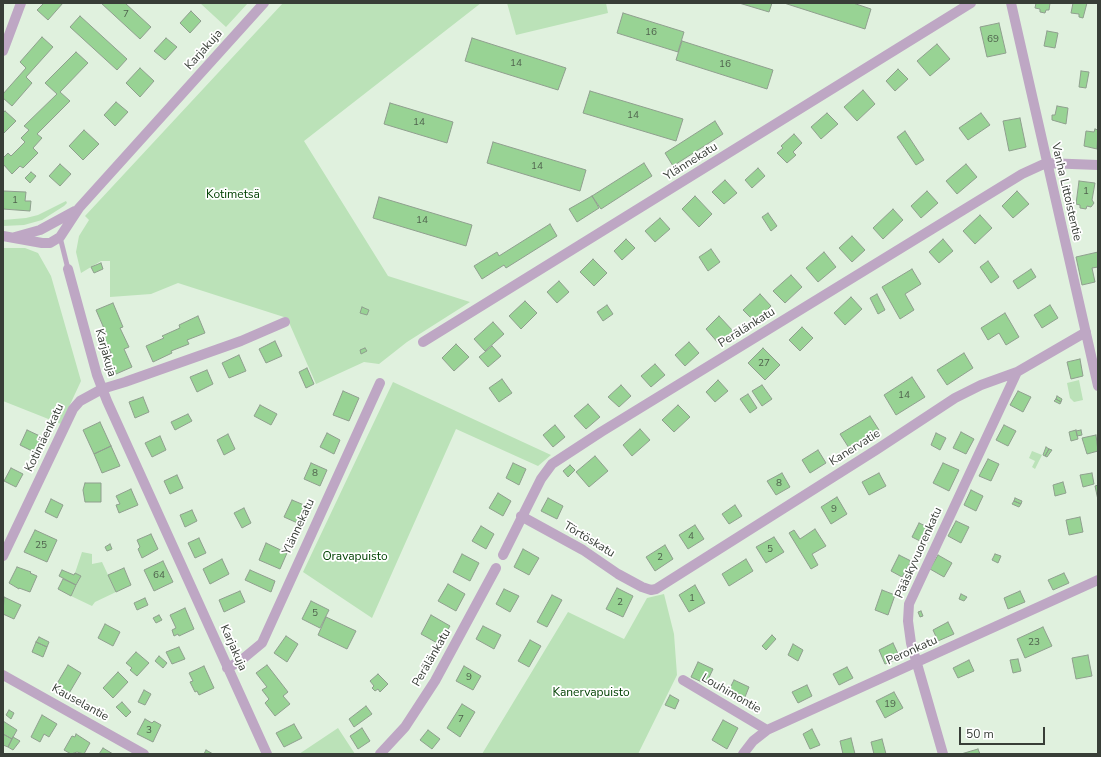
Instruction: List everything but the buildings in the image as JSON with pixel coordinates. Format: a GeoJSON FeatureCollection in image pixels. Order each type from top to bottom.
{"type":"FeatureCollection","features":[{"type":"Feature","properties":{"kind":"street"},"geometry":{"type":"LineString","coordinates":[[4,47],[21,3]]}},
{"type":"Feature","properties":{"kind":"street","name":"Karjakuja"},"geometry":{"type":"LineString","coordinates":[[60,237],[79,208],[264,3]]}},
{"type":"Feature","properties":{"kind":"street","name":"Ylännekatu"},"geometry":{"type":"LineString","coordinates":[[423,342],[971,3]]}},
{"type":"Feature","properties":{"kind":"street","name":"Vanha Littoistentie"},"geometry":{"type":"LineString","coordinates":[[1011,3],[1046,163],[1098,386]]}},
{"type":"Feature","properties":{"kind":"street"},"geometry":{"type":"LineString","coordinates":[[1046,163],[1098,165]]}},
{"type":"Feature","properties":{"kind":"street","name":"Perälänkatu"},"geometry":{"type":"LineString","coordinates":[[503,555],[521,516],[541,479],[552,464],[601,432],[1022,174],[1046,163]]}},
{"type":"Feature","properties":{"kind":"street"},"geometry":{"type":"LineString","coordinates":[[15,237],[40,230],[65,218],[79,208]]}},
{"type":"Feature","properties":{"kind":"street"},"geometry":{"type":"LineString","coordinates":[[3,236],[15,237],[33,243],[50,242],[60,237]]}},
{"type":"Feature","properties":{"kind":"street","name":"Karjakuja"},"geometry":{"type":"LineString","coordinates":[[68,269],[102,389],[266,754]]}},
{"type":"Feature","properties":{"kind":"street","name":"Kotimäenkatu"},"geometry":{"type":"LineString","coordinates":[[3,556],[72,410],[80,401],[102,389],[241,341],[285,322]]}},
{"type":"Feature","properties":{"kind":"street","name":"Kanervatie"},"geometry":{"type":"LineString","coordinates":[[642,587],[656,590],[955,398],[981,385],[1017,372],[1086,332]]}},
{"type":"Feature","properties":{"kind":"street","name":"Pääskyvuorenkatu"},"geometry":{"type":"LineString","coordinates":[[943,754],[911,643],[908,621],[909,604],[1017,372]]}},
{"type":"Feature","properties":{"kind":"street","name":"Ylännekatu"},"geometry":{"type":"LineString","coordinates":[[227,668],[239,662],[262,643],[380,383]]}},
{"type":"Feature","properties":{"kind":"street","name":"Törtöskatu"},"geometry":{"type":"LineString","coordinates":[[521,516],[583,550],[618,574],[642,587]]}},
{"type":"Feature","properties":{"kind":"street","name":"Perälänkatu"},"geometry":{"type":"LineString","coordinates":[[380,754],[405,727],[436,681],[496,568]]}},
{"type":"Feature","properties":{"kind":"street","name":"Peronkatu"},"geometry":{"type":"LineString","coordinates":[[742,754],[753,741],[767,730],[918,663],[1098,580]]}},
{"type":"Feature","properties":{"kind":"street","name":"Kauselantie"},"geometry":{"type":"LineString","coordinates":[[3,675],[144,754]]}},
{"type":"Feature","properties":{"kind":"street","name":"Louhimontie"},"geometry":{"type":"LineString","coordinates":[[683,680],[767,730]]}},
{"type":"Feature","properties":{"kind":"lane","name":"Karjakuja"},"geometry":{"type":"LineString","coordinates":[[60,237],[68,269]]}},
{"type":"Feature","properties":{"kind":"lane"},"geometry":{"type":"LineString","coordinates":[[496,568],[503,555]]}},
{"type":"Feature","properties":{"kind":"green space"},"geometry":{"type":"Polygon","coordinates":[[[200,3],[248,3],[226,27],[200,3]]]}},
{"type":"Feature","properties":{"kind":"green space","name":"Kotimetsä"},"geometry":{"type":"Polygon","coordinates":[[[283,3],[481,3],[304,141],[388,276],[470,302],[407,342],[379,364],[364,362],[316,384],[287,318],[178,283],[151,294],[110,297],[110,261],[101,261],[81,273],[76,252],[79,236],[89,220],[85,216],[283,3]]]}},
{"type":"Feature","properties":{"kind":"green space"},"geometry":{"type":"Polygon","coordinates":[[[507,3],[606,3],[608,13],[516,35],[507,3]]]}},
{"type":"Feature","properties":{"kind":"green space"},"geometry":{"type":"Polygon","coordinates":[[[66,201],[67,203],[64,206],[42,220],[24,225],[3,226],[3,220],[26,218],[38,215],[66,201]]]}},
{"type":"Feature","properties":{"kind":"green space"},"geometry":{"type":"Polygon","coordinates":[[[3,248],[25,248],[38,253],[51,276],[81,381],[61,424],[3,401],[3,248]]]}},
{"type":"Feature","properties":{"kind":"green space"},"geometry":{"type":"Polygon","coordinates":[[[1079,380],[1083,400],[1074,402],[1070,398],[1067,383],[1079,380]]]}},
{"type":"Feature","properties":{"kind":"green space","name":"Oravapuisto"},"geometry":{"type":"Polygon","coordinates":[[[393,382],[551,455],[538,466],[456,429],[372,618],[303,572],[393,382]]]}},
{"type":"Feature","properties":{"kind":"green space"},"geometry":{"type":"Polygon","coordinates":[[[1032,451],[1042,455],[1035,469],[1032,467],[1035,461],[1029,458],[1032,451]]]}},
{"type":"Feature","properties":{"kind":"green space"},"geometry":{"type":"Polygon","coordinates":[[[82,552],[92,554],[92,564],[102,562],[116,592],[95,602],[92,606],[71,596],[81,576],[75,573],[82,552]]]}},
{"type":"Feature","properties":{"kind":"green space","name":"Kanervapuisto"},"geometry":{"type":"Polygon","coordinates":[[[664,594],[674,634],[677,675],[638,754],[482,754],[568,612],[624,639],[647,598],[664,594]]]}},
{"type":"Feature","properties":{"kind":"green space"},"geometry":{"type":"Polygon","coordinates":[[[338,728],[355,754],[299,754],[338,728]]]}}]}
